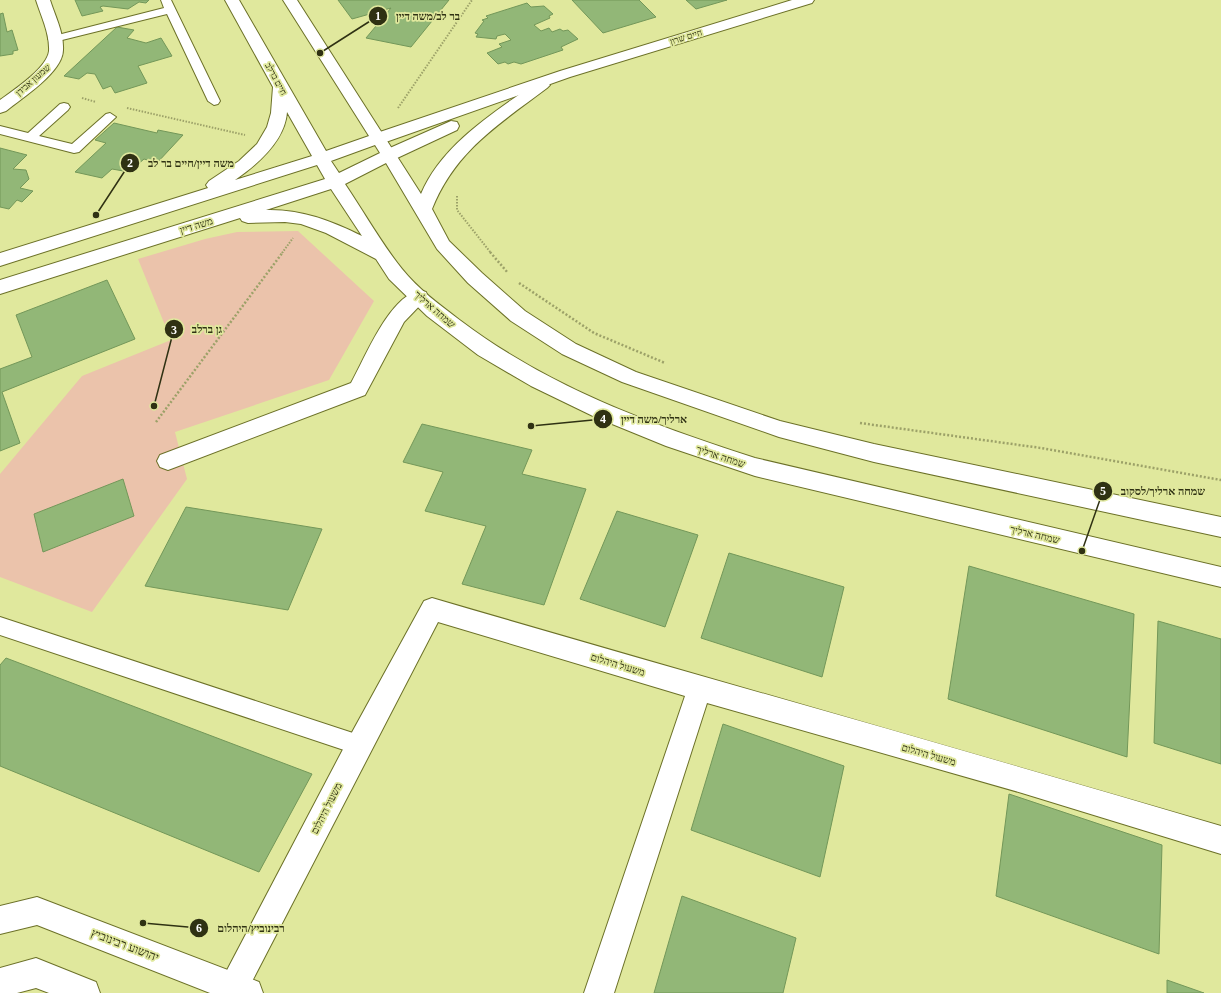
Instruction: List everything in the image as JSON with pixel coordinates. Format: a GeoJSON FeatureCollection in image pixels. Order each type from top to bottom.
{"type":"FeatureCollection","features":[{"type":"Feature","properties":{"kind":"street","name":"שמעון אבידן"},"geometry":{"type":"LineString","coordinates":[[0,108],[52,62],[56,53],[54,39],[43,0]]}},
{"type":"Feature","properties":{"kind":"street","name":"חיים ברלב"},"geometry":{"type":"LineString","coordinates":[[232,0],[280,88],[322,158]]}},
{"type":"Feature","properties":{"kind":"street"},"geometry":{"type":"LineString","coordinates":[[290,0],[389,155],[443,245],[475,278],[518,316],[569,349],[629,377],[779,430],[874,453],[1221,527]]}},
{"type":"Feature","properties":{"kind":"street","name":"חיים שרון"},"geometry":{"type":"LineString","coordinates":[[377,138],[565,74],[807,0]]}},
{"type":"Feature","properties":{"kind":"street","name":"חיים שרון"},"geometry":{"type":"LineString","coordinates":[[389,155],[542,86],[565,74]]}},
{"type":"Feature","properties":{"kind":"street"},"geometry":{"type":"LineString","coordinates":[[443,245],[423,210],[430,191],[438,177],[455,156],[480,131],[542,86]]}},
{"type":"Feature","properties":{"kind":"street"},"geometry":{"type":"LineString","coordinates":[[190,200],[232,174],[255,156],[268,140],[278,116],[280,88]]}},
{"type":"Feature","properties":{"kind":"street"},"geometry":{"type":"LineString","coordinates":[[0,260],[322,158],[377,138]]}},
{"type":"Feature","properties":{"kind":"street","name":"משה דיין"},"geometry":{"type":"LineString","coordinates":[[0,287],[335,182],[389,155]]}},
{"type":"Feature","properties":{"kind":"street","name":"שמחה ארליך"},"geometry":{"type":"LineString","coordinates":[[322,158],[335,182],[396,274],[434,311],[485,350],[538,381],[602,411],[673,440],[755,467],[1221,577]]}},
{"type":"Feature","properties":{"kind":"street"},"geometry":{"type":"LineString","coordinates":[[199,224],[255,216],[303,225],[325,225],[382,254]]}},
{"type":"Feature","properties":{"kind":"street"},"geometry":{"type":"LineString","coordinates":[[168,461],[358,389],[397,317],[419,297]]}},
{"type":"Feature","properties":{"kind":"street","name":"משעול היהלום"},"geometry":{"type":"LineString","coordinates":[[237,991],[359,745],[432,609],[700,689],[1022,780],[1221,840]]}},
{"type":"Feature","properties":{"kind":"street"},"geometry":{"type":"LineString","coordinates":[[599,993],[684,730],[700,689]]}},
{"type":"Feature","properties":{"kind":"street","name":"יהושוע רבינוביץ"},"geometry":{"type":"LineString","coordinates":[[0,920],[37,911],[237,991]]}},
{"type":"Feature","properties":{"kind":"street"},"geometry":{"type":"LineString","coordinates":[[0,983],[36,973],[85,993]]}},
{"type":"Feature","properties":{"kind":"lane"},"geometry":{"type":"LineString","coordinates":[[54,39],[168,5],[214,101]]}},
{"type":"Feature","properties":{"kind":"lane"},"geometry":{"type":"LineString","coordinates":[[30,138],[64,107]]}},
{"type":"Feature","properties":{"kind":"lane"},"geometry":{"type":"LineString","coordinates":[[0,130],[74,149],[110,117]]}},
{"type":"Feature","properties":{"kind":"lane"},"geometry":{"type":"LineString","coordinates":[[0,626],[359,745]]}},
{"type":"Feature","properties":{"kind":"path"},"geometry":{"type":"LineString","coordinates":[[377,138],[472,0]]}},
{"type":"Feature","properties":{"kind":"path"},"geometry":{"type":"LineString","coordinates":[[81,98],[97,102]]}},
{"type":"Feature","properties":{"kind":"path"},"geometry":{"type":"LineString","coordinates":[[120,107],[268,140]]}},
{"type":"Feature","properties":{"kind":"path"},"geometry":{"type":"LineString","coordinates":[[438,177],[456,181],[457,210],[481,242],[513,278],[594,332],[672,366]]}},
{"type":"Feature","properties":{"kind":"path"},"geometry":{"type":"LineString","coordinates":[[156,422],[303,225]]}},
{"type":"Feature","properties":{"kind":"path"},"geometry":{"type":"LineString","coordinates":[[857,422],[980,439],[1176,471],[1221,480]]}},
{"type":"Feature","properties":{"kind":"shaded area"},"geometry":{"type":"Polygon","coordinates":[[[298,231],[374,301],[329,380],[175,432],[187,479],[92,612],[0,577],[0,474],[82,376],[171,340],[138,259],[205,239],[237,232],[298,231]]]}},
{"type":"Feature","properties":{"kind":"building"},"geometry":{"type":"Polygon","coordinates":[[[75,0],[149,0],[146,3],[139,2],[128,9],[103,6],[100,7],[103,11],[82,16],[75,0]]]}},
{"type":"Feature","properties":{"kind":"building"},"geometry":{"type":"Polygon","coordinates":[[[338,0],[449,0],[411,47],[366,38],[391,8],[352,19],[338,0]]]}},
{"type":"Feature","properties":{"kind":"building"},"geometry":{"type":"Polygon","coordinates":[[[572,0],[639,0],[656,17],[603,33],[572,0]]]}},
{"type":"Feature","properties":{"kind":"building"},"geometry":{"type":"Polygon","coordinates":[[[686,0],[727,0],[696,9],[686,0]]]}},
{"type":"Feature","properties":{"kind":"building"},"geometry":{"type":"Polygon","coordinates":[[[527,3],[531,7],[544,6],[553,14],[549,16],[550,18],[534,25],[541,31],[549,28],[552,32],[560,29],[563,31],[568,30],[578,39],[561,47],[563,50],[521,64],[514,62],[508,64],[505,62],[498,64],[487,53],[502,47],[499,44],[511,40],[505,34],[497,36],[496,39],[476,37],[478,34],[475,33],[484,21],[482,20],[488,18],[486,16],[527,3]]]}},
{"type":"Feature","properties":{"kind":"building"},"geometry":{"type":"Polygon","coordinates":[[[3,13],[7,32],[12,30],[18,50],[13,51],[13,54],[0,56],[0,14],[3,13]]]}},
{"type":"Feature","properties":{"kind":"building"},"geometry":{"type":"Polygon","coordinates":[[[117,27],[134,30],[127,38],[146,43],[161,38],[172,56],[138,66],[147,83],[115,93],[111,86],[103,89],[95,74],[87,73],[79,79],[64,76],[117,27]]]}},
{"type":"Feature","properties":{"kind":"building"},"geometry":{"type":"Polygon","coordinates":[[[114,123],[157,133],[158,130],[183,135],[157,163],[144,159],[129,172],[112,169],[102,178],[75,172],[106,143],[95,140],[114,123]]]}},
{"type":"Feature","properties":{"kind":"building"},"geometry":{"type":"Polygon","coordinates":[[[0,148],[27,155],[13,169],[26,170],[29,179],[20,188],[33,191],[22,202],[17,200],[9,209],[0,207],[0,148]]]}},
{"type":"Feature","properties":{"kind":"building"},"geometry":{"type":"Polygon","coordinates":[[[107,280],[135,339],[2,392],[20,443],[0,451],[0,369],[32,357],[16,315],[107,280]]]}},
{"type":"Feature","properties":{"kind":"building"},"geometry":{"type":"Polygon","coordinates":[[[422,424],[532,450],[522,474],[586,489],[544,605],[462,584],[486,526],[425,511],[443,472],[403,462],[422,424]]]}},
{"type":"Feature","properties":{"kind":"building"},"geometry":{"type":"Polygon","coordinates":[[[123,479],[134,516],[43,552],[34,514],[123,479]]]}},
{"type":"Feature","properties":{"kind":"building"},"geometry":{"type":"Polygon","coordinates":[[[186,507],[322,529],[288,610],[145,586],[186,507]]]}},
{"type":"Feature","properties":{"kind":"building"},"geometry":{"type":"Polygon","coordinates":[[[617,511],[698,535],[665,627],[580,599],[617,511]]]}},
{"type":"Feature","properties":{"kind":"building"},"geometry":{"type":"Polygon","coordinates":[[[729,553],[844,587],[822,677],[701,638],[729,553]]]}},
{"type":"Feature","properties":{"kind":"building"},"geometry":{"type":"Polygon","coordinates":[[[969,566],[1134,614],[1127,757],[948,699],[969,566]]]}},
{"type":"Feature","properties":{"kind":"building"},"geometry":{"type":"Polygon","coordinates":[[[1158,621],[1221,639],[1221,764],[1154,743],[1158,621]]]}},
{"type":"Feature","properties":{"kind":"building"},"geometry":{"type":"Polygon","coordinates":[[[6,658],[312,774],[259,872],[0,766],[0,665],[6,658]]]}},
{"type":"Feature","properties":{"kind":"building"},"geometry":{"type":"Polygon","coordinates":[[[723,724],[844,766],[820,877],[691,830],[723,724]]]}},
{"type":"Feature","properties":{"kind":"building"},"geometry":{"type":"Polygon","coordinates":[[[1009,794],[1162,845],[1159,954],[996,896],[1009,794]]]}},
{"type":"Feature","properties":{"kind":"building"},"geometry":{"type":"Polygon","coordinates":[[[682,896],[796,938],[783,993],[654,993],[682,896]]]}},
{"type":"Feature","properties":{"kind":"building"},"geometry":{"type":"Polygon","coordinates":[[[1167,980],[1204,993],[1167,993],[1167,980]]]}},
{"type":"Feature","properties":{"kind":"place","name":"בר לב/משה דיין"},"geometry":{"type":"Point","coordinates":[320,53]}},
{"type":"Feature","properties":{"kind":"place","name":"משה דיין/חיים בר לב"},"geometry":{"type":"Point","coordinates":[96,215]}},
{"type":"Feature","properties":{"kind":"place","name":"גן ברלב"},"geometry":{"type":"Point","coordinates":[154,406]}},
{"type":"Feature","properties":{"kind":"place","name":"ארליך/משה דיין"},"geometry":{"type":"Point","coordinates":[531,426]}},
{"type":"Feature","properties":{"kind":"place","name":"שמחה ארליך/לסקוב"},"geometry":{"type":"Point","coordinates":[1082,551]}},
{"type":"Feature","properties":{"kind":"place","name":"רבינוביץ/היהלום"},"geometry":{"type":"Point","coordinates":[143,923]}}]}
